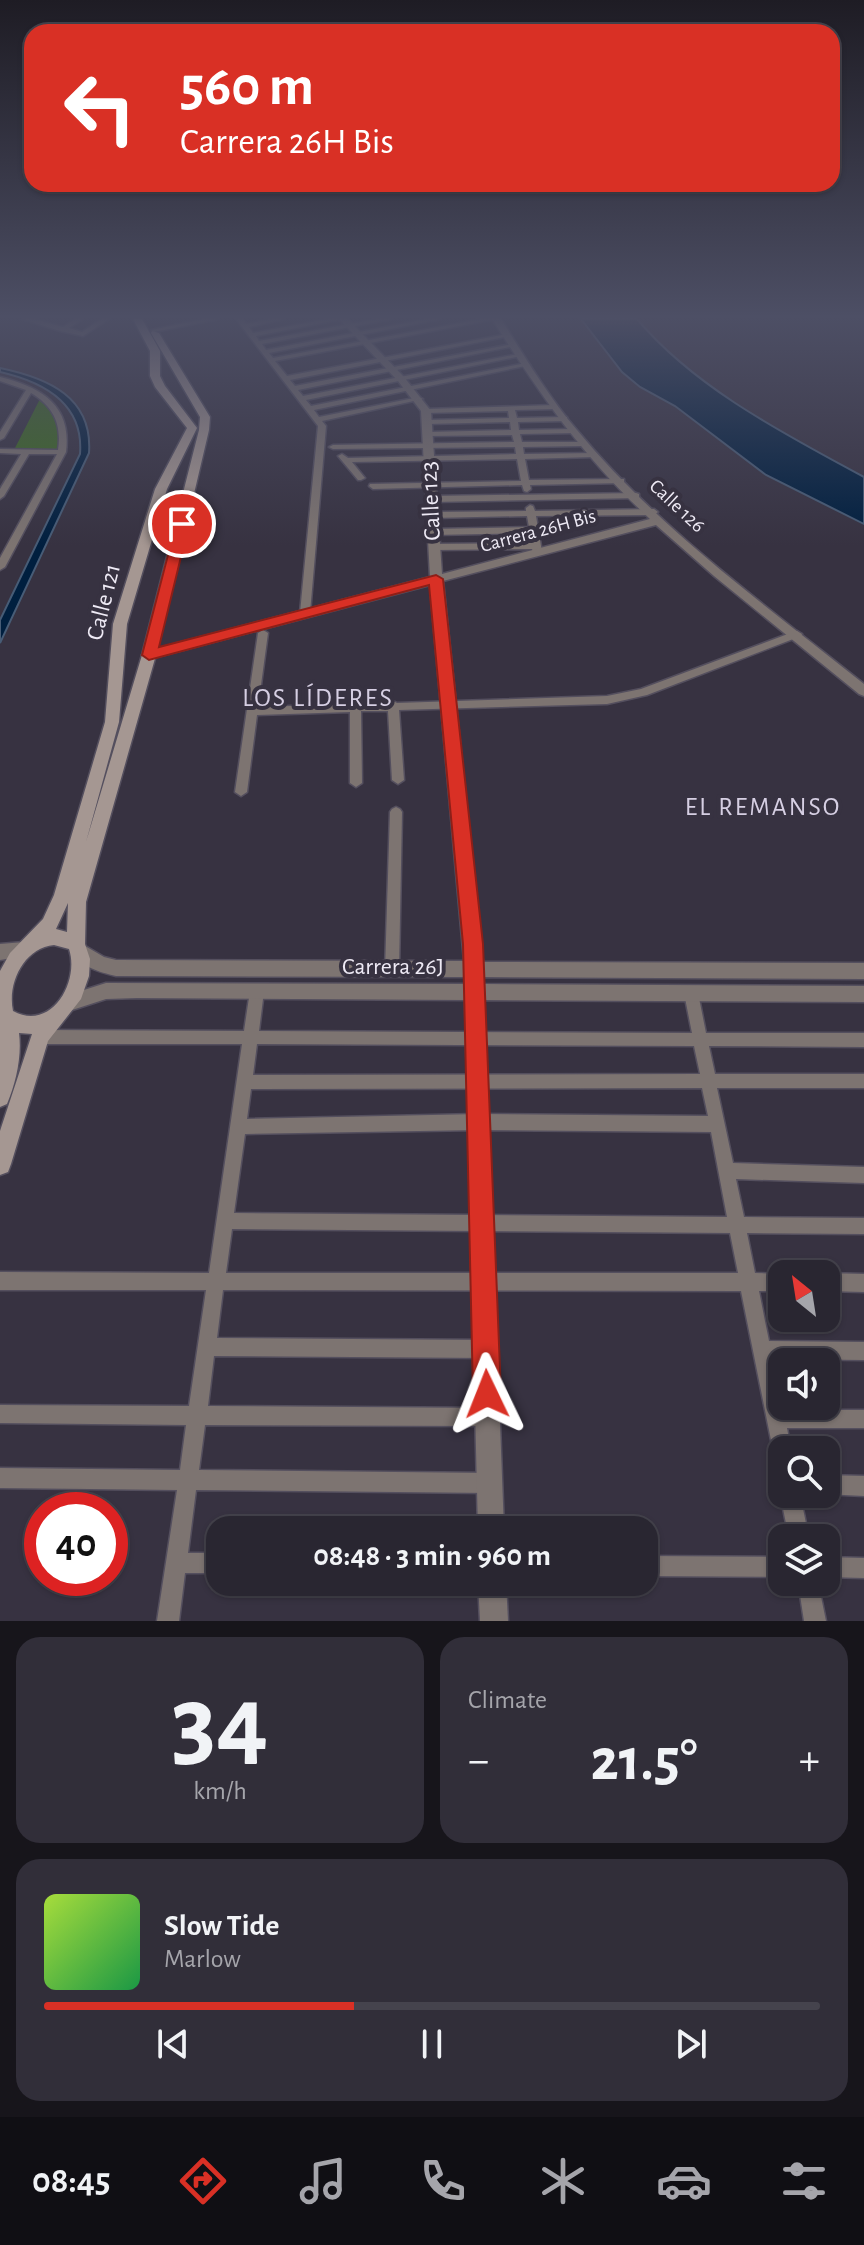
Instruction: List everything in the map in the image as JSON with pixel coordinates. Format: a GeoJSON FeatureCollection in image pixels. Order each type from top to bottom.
{"type":"FeatureCollection","features":[{"type":"Feature","properties":{"kind":"main road","name":"Calle 121"},"geometry":{"type":"LineString","coordinates":[[29,947],[59,908],[70,873],[112,722],[120,624],[161,489],[192,428],[164,395]]}},
{"type":"Feature","properties":{"kind":"main road"},"geometry":{"type":"LineString","coordinates":[[0,1164],[40,1037],[65,1007],[82,973],[77,902],[149,655],[176,547],[205,417],[192,395]]}},
{"type":"Feature","properties":{"kind":"main road"},"geometry":{"type":"LineString","coordinates":[[145,548],[158,555],[176,547]]}},
{"type":"Feature","properties":{"kind":"main road"},"geometry":{"type":"LineString","coordinates":[[0,1097],[9,1057],[2,1004],[6,975],[29,947],[58,937],[78,948]]}},
{"type":"Feature","properties":{"kind":"main road"},"geometry":{"type":"LineString","coordinates":[[2,1004],[14,1023],[29,1026],[47,1021],[65,1007]]}},
{"type":"Feature","properties":{"kind":"street"},"geometry":{"type":"LineString","coordinates":[[0,438],[27,395]]}},
{"type":"Feature","properties":{"kind":"street"},"geometry":{"type":"LineString","coordinates":[[0,567],[3,555],[62,452],[66,436],[61,419],[41,395]]}},
{"type":"Feature","properties":{"kind":"street"},"geometry":{"type":"LineString","coordinates":[[297,395],[322,426],[328,445],[305,613]]}},
{"type":"Feature","properties":{"kind":"street"},"geometry":{"type":"LineString","coordinates":[[300,399],[322,395]]}},
{"type":"Feature","properties":{"kind":"street"},"geometry":{"type":"LineString","coordinates":[[309,409],[377,395]]}},
{"type":"Feature","properties":{"kind":"street","name":"Calle 123"},"geometry":{"type":"LineString","coordinates":[[415,395],[427,428],[436,579],[475,971],[491,1516]]}},
{"type":"Feature","properties":{"kind":"street","name":"Calle 126"},"geometry":{"type":"LineString","coordinates":[[546,395],[583,444],[657,516],[864,691]]}},
{"type":"Feature","properties":{"kind":"street"},"geometry":{"type":"LineString","coordinates":[[318,420],[419,399]]}},
{"type":"Feature","properties":{"kind":"street"},"geometry":{"type":"LineString","coordinates":[[328,445],[427,428],[511,408],[554,407]]}},
{"type":"Feature","properties":{"kind":"street"},"geometry":{"type":"LineString","coordinates":[[434,547],[536,549],[511,408]]}},
{"type":"Feature","properties":{"kind":"street"},"geometry":{"type":"LineString","coordinates":[[427,428],[564,419]]}},
{"type":"Feature","properties":{"kind":"street"},"geometry":{"type":"LineString","coordinates":[[427,428],[516,433],[573,431]]}},
{"type":"Feature","properties":{"kind":"street"},"geometry":{"type":"LineString","coordinates":[[427,428],[518,445],[583,444]]}},
{"type":"Feature","properties":{"kind":"street"},"geometry":{"type":"LineString","coordinates":[[328,445],[361,478]]}},
{"type":"Feature","properties":{"kind":"street"},"geometry":{"type":"LineString","coordinates":[[0,451],[62,452]]}},
{"type":"Feature","properties":{"kind":"street"},"geometry":{"type":"LineString","coordinates":[[0,496],[26,452]]}},
{"type":"Feature","properties":{"kind":"street"},"geometry":{"type":"LineString","coordinates":[[345,460],[594,455]]}},
{"type":"Feature","properties":{"kind":"street"},"geometry":{"type":"LineString","coordinates":[[373,486],[621,481]]}},
{"type":"Feature","properties":{"kind":"street"},"geometry":{"type":"LineString","coordinates":[[432,499],[636,496]]}},
{"type":"Feature","properties":{"kind":"street"},"geometry":{"type":"LineString","coordinates":[[432,515],[657,516]]}},
{"type":"Feature","properties":{"kind":"street","name":"Carrera 26H Bis"},"geometry":{"type":"LineString","coordinates":[[149,655],[436,579],[657,516]]}},
{"type":"Feature","properties":{"kind":"street"},"geometry":{"type":"LineString","coordinates":[[433,532],[534,530]]}},
{"type":"Feature","properties":{"kind":"street"},"geometry":{"type":"LineString","coordinates":[[241,792],[263,633]]}},
{"type":"Feature","properties":{"kind":"street"},"geometry":{"type":"LineString","coordinates":[[253,711],[607,700],[643,692],[797,634]]}},
{"type":"Feature","properties":{"kind":"street"},"geometry":{"type":"LineString","coordinates":[[393,705],[398,780]]}},
{"type":"Feature","properties":{"kind":"street"},"geometry":{"type":"LineString","coordinates":[[355,707],[356,783]]}},
{"type":"Feature","properties":{"kind":"street"},"geometry":{"type":"LineString","coordinates":[[392,970],[396,812]]}},
{"type":"Feature","properties":{"kind":"street"},"geometry":{"type":"LineString","coordinates":[[445,971],[463,959],[473,944],[487,963],[502,971]]}},
{"type":"Feature","properties":{"kind":"street"},"geometry":{"type":"LineString","coordinates":[[0,952],[29,947]]}},
{"type":"Feature","properties":{"kind":"street","name":"Carrera 26J"},"geometry":{"type":"LineString","coordinates":[[78,948],[107,967],[864,971]]}},
{"type":"Feature","properties":{"kind":"street","name":"Carrera 26J"},"geometry":{"type":"LineString","coordinates":[[65,1007],[106,991],[864,994]]}},
{"type":"Feature","properties":{"kind":"street"},"geometry":{"type":"LineString","coordinates":[[168,1621],[257,991]]}},
{"type":"Feature","properties":{"kind":"street"},"geometry":{"type":"LineString","coordinates":[[445,992],[467,1005],[476,1030]]}},
{"type":"Feature","properties":{"kind":"street"},"geometry":{"type":"LineString","coordinates":[[476,1030],[482,1005],[504,993]]}},
{"type":"Feature","properties":{"kind":"street"},"geometry":{"type":"LineString","coordinates":[[691,993],[768,1382]]}},
{"type":"Feature","properties":{"kind":"street"},"geometry":{"type":"LineString","coordinates":[[40,1037],[250,1039],[476,1030],[700,1040],[864,1040]]}},
{"type":"Feature","properties":{"kind":"street"},"geometry":{"type":"LineString","coordinates":[[244,1082],[864,1081]]}},
{"type":"Feature","properties":{"kind":"street"},"geometry":{"type":"LineString","coordinates":[[237,1127],[479,1122],[717,1124]]}},
{"type":"Feature","properties":{"kind":"street"},"geometry":{"type":"LineString","coordinates":[[726,1171],[864,1175]]}},
{"type":"Feature","properties":{"kind":"street"},"geometry":{"type":"LineString","coordinates":[[224,1221],[864,1226]]}},
{"type":"Feature","properties":{"kind":"street"},"geometry":{"type":"LineString","coordinates":[[0,1281],[768,1282]]}},
{"type":"Feature","properties":{"kind":"street"},"geometry":{"type":"LineString","coordinates":[[840,1282],[864,1283]]}},
{"type":"Feature","properties":{"kind":"street"},"geometry":{"type":"LineString","coordinates":[[206,1347],[486,1349]]}},
{"type":"Feature","properties":{"kind":"street"},"geometry":{"type":"LineString","coordinates":[[762,1350],[864,1351]]}},
{"type":"Feature","properties":{"kind":"street"},"geometry":{"type":"LineString","coordinates":[[0,1414],[488,1417]]}},
{"type":"Feature","properties":{"kind":"street"},"geometry":{"type":"LineString","coordinates":[[840,1419],[864,1419]]}},
{"type":"Feature","properties":{"kind":"street"},"geometry":{"type":"LineString","coordinates":[[0,1478],[490,1483]]}},
{"type":"Feature","properties":{"kind":"street"},"geometry":{"type":"LineString","coordinates":[[840,1485],[864,1486]]}},
{"type":"Feature","properties":{"kind":"street"},"geometry":{"type":"LineString","coordinates":[[176,1563],[206,1563]]}},
{"type":"Feature","properties":{"kind":"street"},"geometry":{"type":"LineString","coordinates":[[658,1566],[768,1567]]}},
{"type":"Feature","properties":{"kind":"street"},"geometry":{"type":"LineString","coordinates":[[840,1567],[864,1568]]}},
{"type":"Feature","properties":{"kind":"street"},"geometry":{"type":"LineString","coordinates":[[493,1596],[494,1621]]}},
{"type":"Feature","properties":{"kind":"street"},"geometry":{"type":"LineString","coordinates":[[811,1596],[815,1621]]}},
{"type":"Feature","properties":{"kind":"green space"},"geometry":{"type":"Polygon","coordinates":[[[42,395],[61,419],[62,452],[13,452],[42,395]]]}},
{"type":"Feature","properties":{"kind":"water"},"geometry":{"type":"Polygon","coordinates":[[[54,395],[66,395],[84,418],[89,453],[0,643],[0,620],[80,454],[80,437],[75,422],[54,395]]]}},
{"type":"Feature","properties":{"kind":"water"},"geometry":{"type":"Polygon","coordinates":[[[654,395],[724,395],[773,427],[864,477],[864,524],[766,475],[675,406],[654,395]]]}},
{"type":"Feature","properties":{"kind":"district","name":"LOS LÍDERES"},"geometry":{"type":"Point","coordinates":[318,698]}},
{"type":"Feature","properties":{"kind":"district","name":"EL REMANSO"},"geometry":{"type":"Point","coordinates":[763,807]}},
{"type":"Feature","properties":{"kind":"route"},"geometry":{"type":"LineString","coordinates":[[182,524],[149,655],[436,579],[473,944],[487,1394]]}}]}
